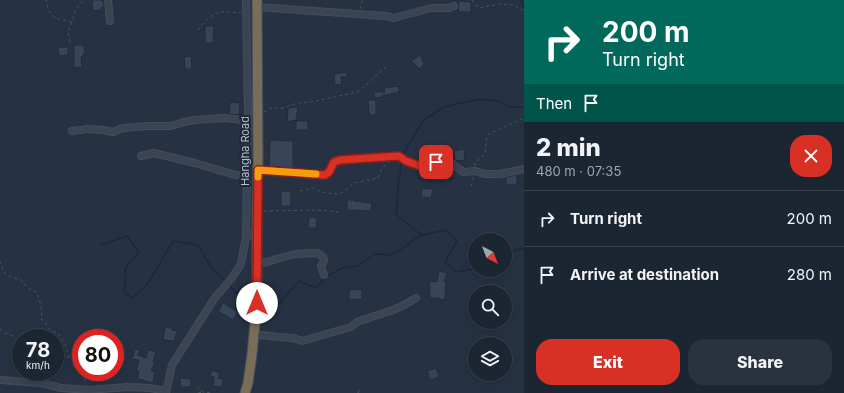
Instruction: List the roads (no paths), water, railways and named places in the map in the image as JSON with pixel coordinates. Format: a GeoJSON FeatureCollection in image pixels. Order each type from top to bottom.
{"type":"FeatureCollection","features":[{"type":"Feature","properties":{"kind":"highway","name":"Hangha Road"},"geometry":{"type":"LineString","coordinates":[[245,393],[248,383],[257,303],[257,3]]}},
{"type":"Feature","properties":{"kind":"street"},"geometry":{"type":"LineString","coordinates":[[108,0],[110,21]]}},
{"type":"Feature","properties":{"kind":"street"},"geometry":{"type":"LineString","coordinates":[[0,380],[41,383],[61,388],[88,390],[128,387],[150,388],[165,392],[172,365],[214,299],[231,279],[241,264],[246,237],[248,119],[246,0]]}},
{"type":"Feature","properties":{"kind":"street"},"geometry":{"type":"LineString","coordinates":[[257,3],[394,18],[430,8],[449,8],[454,6]]}},
{"type":"Feature","properties":{"kind":"street"},"geometry":{"type":"LineString","coordinates":[[72,132],[88,129],[113,132],[123,128],[171,126],[195,120],[225,118],[241,120],[248,119]]}},
{"type":"Feature","properties":{"kind":"street"},"geometry":{"type":"LineString","coordinates":[[141,156],[154,153],[235,175],[247,176]]}},
{"type":"Feature","properties":{"kind":"street"},"geometry":{"type":"LineString","coordinates":[[258,170],[325,175],[329,172],[333,163],[336,161],[399,156],[406,161],[420,166],[436,162],[444,166],[451,163],[464,172],[476,171],[484,174],[500,174],[524,168]]}},
{"type":"Feature","properties":{"kind":"street"},"geometry":{"type":"LineString","coordinates":[[246,237],[257,231]]}},
{"type":"Feature","properties":{"kind":"street"},"geometry":{"type":"LineString","coordinates":[[257,263],[268,262],[296,254],[318,253],[323,257],[324,261],[321,266],[324,275]]}},
{"type":"Feature","properties":{"kind":"street"},"geometry":{"type":"LineString","coordinates":[[254,336],[262,335],[302,340],[316,337],[351,327],[357,322],[393,310],[416,298]]}},
{"type":"Feature","properties":{"kind":"waterway"},"geometry":{"type":"LineString","coordinates":[[521,0],[524,7]]}},
{"type":"Feature","properties":{"kind":"waterway"},"geometry":{"type":"LineString","coordinates":[[403,156],[424,120],[444,107],[479,99],[498,101],[510,107],[524,107]]}},
{"type":"Feature","properties":{"kind":"waterway"},"geometry":{"type":"LineString","coordinates":[[402,161],[396,214],[421,235]]}},
{"type":"Feature","properties":{"kind":"waterway"},"geometry":{"type":"LineString","coordinates":[[261,310],[270,309],[276,306],[299,281],[316,288],[326,277],[342,268],[358,266],[375,254],[390,255],[399,251],[421,235],[447,230],[457,241],[445,262],[456,272],[468,270]]}},
{"type":"Feature","properties":{"kind":"waterway"},"geometry":{"type":"LineString","coordinates":[[101,245],[127,236],[139,253],[126,267],[124,292],[133,298],[149,282],[173,241],[198,245],[212,269],[226,281]]}},
{"type":"Feature","properties":{"kind":"waterway"},"geometry":{"type":"LineString","coordinates":[[512,252],[524,248]]}},
{"type":"Feature","properties":{"kind":"waterway"},"geometry":{"type":"LineString","coordinates":[[229,284],[234,291],[254,306]]}}]}
